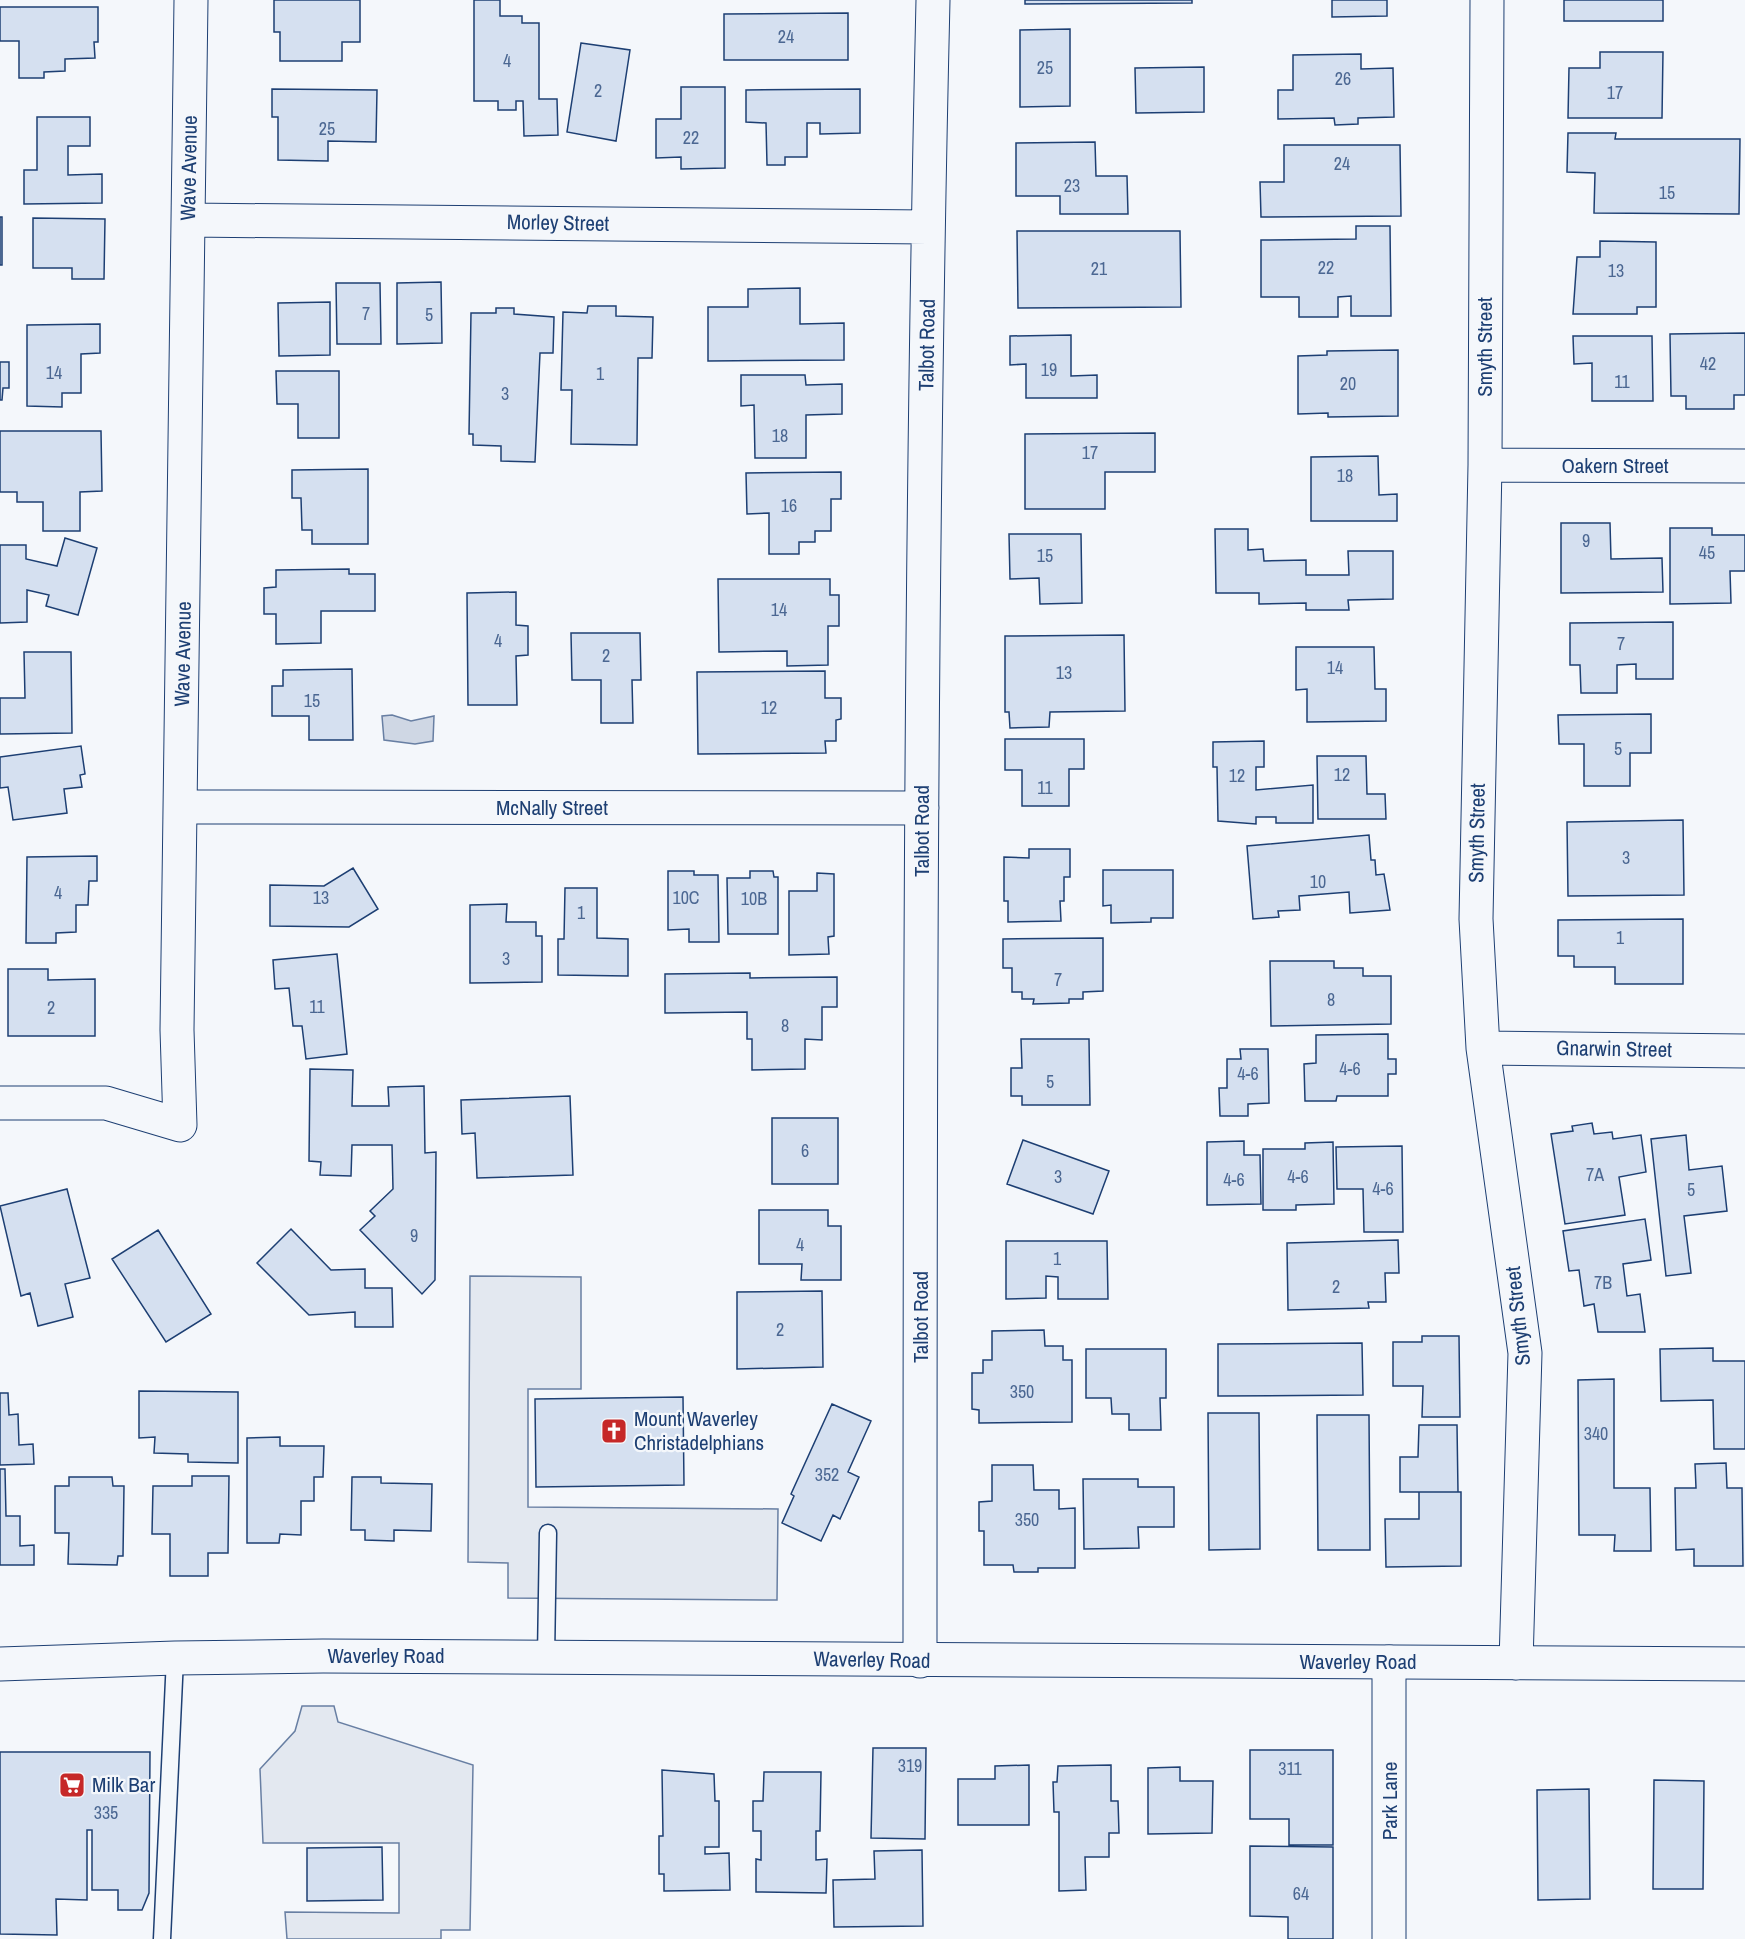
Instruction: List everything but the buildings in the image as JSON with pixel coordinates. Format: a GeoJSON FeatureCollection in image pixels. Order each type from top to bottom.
{"type":"FeatureCollection","features":[{"type":"Feature","properties":{"kind":"street","name":"Wave Avenue"},"geometry":{"type":"LineString","coordinates":[[0,1103],[106,1103],[180,1125],[177,1030],[191,0]]}},
{"type":"Feature","properties":{"kind":"street","name":"Talbot Road"},"geometry":{"type":"LineString","coordinates":[[920,1661],[922,808],[928,227],[933,0]]}},
{"type":"Feature","properties":{"kind":"street","name":"Smyth Street"},"geometry":{"type":"LineString","coordinates":[[1487,0],[1485,465],[1476,919],[1483,1048],[1525,1353],[1516,1663]]}},
{"type":"Feature","properties":{"kind":"street","name":"Morley Street"},"geometry":{"type":"LineString","coordinates":[[189,220],[928,227]]}},
{"type":"Feature","properties":{"kind":"street","name":"Oakern Street"},"geometry":{"type":"LineString","coordinates":[[1485,465],[1745,466]]}},
{"type":"Feature","properties":{"kind":"street","name":"McNally Street"},"geometry":{"type":"LineString","coordinates":[[181,807],[922,808]]}},
{"type":"Feature","properties":{"kind":"street","name":"Gnarwin Street"},"geometry":{"type":"LineString","coordinates":[[1483,1048],[1745,1051]]}},
{"type":"Feature","properties":{"kind":"street","name":"Waverley Road"},"geometry":{"type":"LineString","coordinates":[[0,1664],[175,1658],[546,1657],[920,1661],[1745,1664]]}},
{"type":"Feature","properties":{"kind":"street","name":"Park Lane"},"geometry":{"type":"LineString","coordinates":[[1389,1662],[1389,1939]]}},
{"type":"Feature","properties":{"kind":"lane"},"geometry":{"type":"LineString","coordinates":[[546,1657],[548,1533]]}},
{"type":"Feature","properties":{"kind":"lane"},"geometry":{"type":"LineString","coordinates":[[162,1939],[175,1658]]}},
{"type":"Feature","properties":{"kind":"shaded area"},"geometry":{"type":"Polygon","coordinates":[[[392,715],[411,721],[434,716],[433,741],[415,744],[384,740],[382,716],[392,715]]]}},
{"type":"Feature","properties":{"kind":"shaded area"},"geometry":{"type":"Polygon","coordinates":[[[470,1276],[581,1277],[581,1389],[528,1389],[528,1507],[778,1509],[777,1600],[508,1598],[508,1563],[468,1562],[470,1276]]]}},
{"type":"Feature","properties":{"kind":"shaded area"},"geometry":{"type":"Polygon","coordinates":[[[302,1706],[334,1706],[338,1722],[473,1765],[470,1930],[441,1930],[441,1939],[287,1939],[285,1912],[399,1913],[399,1843],[263,1843],[260,1769],[295,1731],[302,1706]]]}},
{"type":"Feature","properties":{"kind":"place","name":"Mount Waverley Christadelphians"},"geometry":{"type":"Point","coordinates":[614,1431]}},
{"type":"Feature","properties":{"kind":"place","name":"Milk Bar"},"geometry":{"type":"Point","coordinates":[72,1785]}}]}
